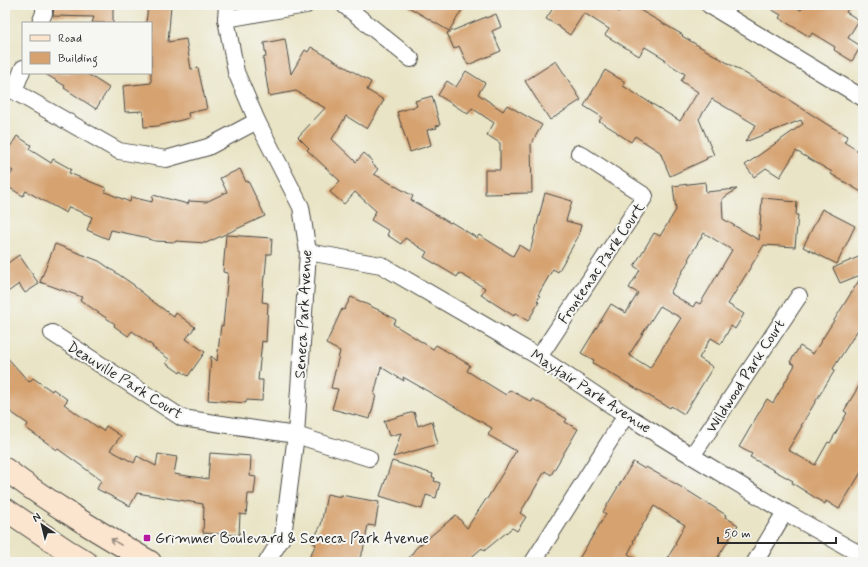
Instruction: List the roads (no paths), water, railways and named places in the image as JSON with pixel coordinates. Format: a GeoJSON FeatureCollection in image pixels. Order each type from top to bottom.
{"type":"FeatureCollection","features":[{"type":"Feature","properties":{"kind":"main road"},"geometry":{"type":"LineString","coordinates":[[5,469],[82,522],[150,562]]}},
{"type":"Feature","properties":{"kind":"main road"},"geometry":{"type":"LineString","coordinates":[[5,509],[86,562]]}},
{"type":"Feature","properties":{"kind":"street"},"geometry":{"type":"LineString","coordinates":[[40,22],[44,13],[44,5]]}},
{"type":"Feature","properties":{"kind":"street"},"geometry":{"type":"LineString","coordinates":[[227,12],[306,5]]}},
{"type":"Feature","properties":{"kind":"street"},"geometry":{"type":"LineString","coordinates":[[344,5],[411,59]]}},
{"type":"Feature","properties":{"kind":"street"},"geometry":{"type":"LineString","coordinates":[[708,5],[863,98]]}},
{"type":"Feature","properties":{"kind":"street","name":"Seneca Park Avenue"},"geometry":{"type":"LineString","coordinates":[[227,12],[236,72],[257,121],[302,207],[308,252],[296,435],[283,536],[267,562]]}},
{"type":"Feature","properties":{"kind":"street"},"geometry":{"type":"LineString","coordinates":[[22,70],[9,89],[119,151],[166,159],[208,147],[257,121]]}},
{"type":"Feature","properties":{"kind":"street","name":"Frontenac Park Court"},"geometry":{"type":"LineString","coordinates":[[539,357],[645,196],[579,153]]}},
{"type":"Feature","properties":{"kind":"street","name":"Mayfair Park Avenue"},"geometry":{"type":"LineString","coordinates":[[308,252],[381,265],[539,357],[626,415],[785,512],[862,553]]}},
{"type":"Feature","properties":{"kind":"street","name":"Wildwood Park Court"},"geometry":{"type":"LineString","coordinates":[[692,456],[798,296]]}},
{"type":"Feature","properties":{"kind":"street","name":"Deauville Park Court"},"geometry":{"type":"LineString","coordinates":[[52,333],[182,418],[296,435],[369,458]]}},
{"type":"Feature","properties":{"kind":"street"},"geometry":{"type":"LineString","coordinates":[[533,562],[626,415]]}},
{"type":"Feature","properties":{"kind":"street"},"geometry":{"type":"LineString","coordinates":[[755,562],[785,512]]}},
{"type":"Feature","properties":{"kind":"place","name":"Grimmer Boulevard & Seneca Park Avenue"},"geometry":{"type":"Point","coordinates":[147,538]}}]}
